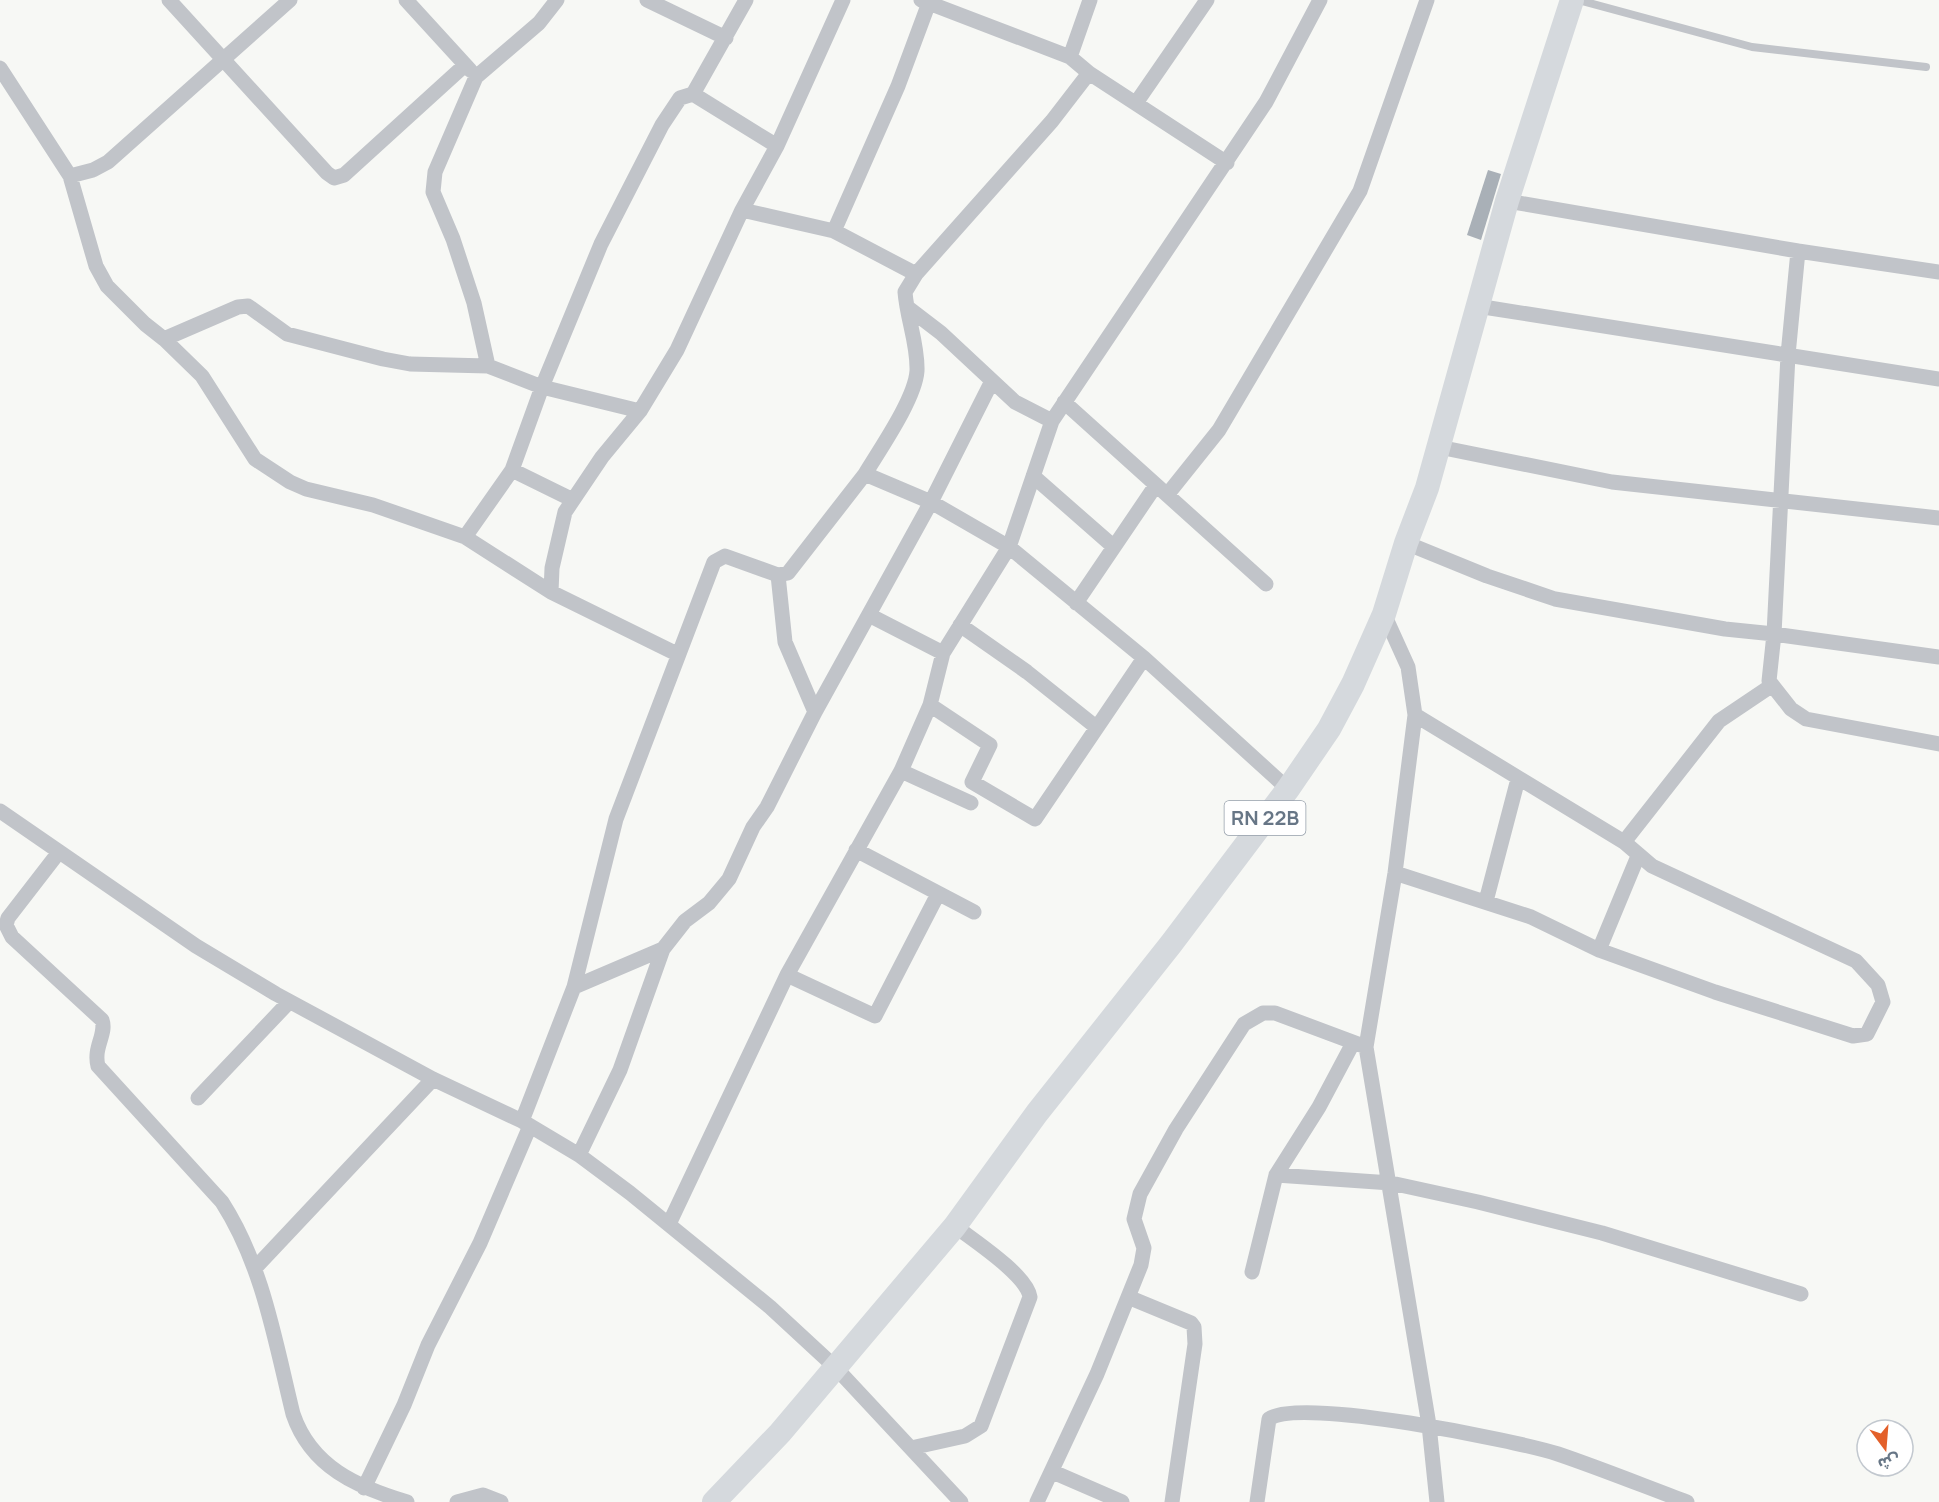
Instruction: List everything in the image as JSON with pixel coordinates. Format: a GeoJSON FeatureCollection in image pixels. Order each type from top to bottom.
{"type":"FeatureCollection","features":[{"type":"Feature","properties":{"kind":"main road","name":"RN 22B"},"geometry":{"type":"LineString","coordinates":[[714,1502],[773,1441],[955,1226],[1037,1113],[1171,944],[1288,789],[1329,729],[1353,684],[1384,614],[1439,447],[1507,201],[1572,0]]}},
{"type":"Feature","properties":{"kind":"street"},"geometry":{"type":"LineString","coordinates":[[169,0],[222,60],[334,178],[344,175],[465,65]]}},
{"type":"Feature","properties":{"kind":"street"},"geometry":{"type":"LineString","coordinates":[[70,176],[93,170],[108,162],[290,0]]}},
{"type":"Feature","properties":{"kind":"street"},"geometry":{"type":"LineString","coordinates":[[406,0],[476,77]]}},
{"type":"Feature","properties":{"kind":"street"},"geometry":{"type":"LineString","coordinates":[[488,366],[470,292],[433,192],[435,172],[476,77],[538,23],[557,0]]}},
{"type":"Feature","properties":{"kind":"street"},"geometry":{"type":"LineString","coordinates":[[647,0],[726,38]]}},
{"type":"Feature","properties":{"kind":"street"},"geometry":{"type":"LineString","coordinates":[[465,537],[512,470],[542,387],[601,244],[662,125],[680,98],[693,94],[746,0]]}},
{"type":"Feature","properties":{"kind":"street"},"geometry":{"type":"LineString","coordinates":[[551,592],[565,512],[602,456],[640,411],[677,350],[742,210],[777,146],[843,0]]}},
{"type":"Feature","properties":{"kind":"street"},"geometry":{"type":"LineString","coordinates":[[1070,57],[1090,0]]}},
{"type":"Feature","properties":{"kind":"street"},"geometry":{"type":"LineString","coordinates":[[1136,103],[1207,0]]}},
{"type":"Feature","properties":{"kind":"street"},"geometry":{"type":"LineString","coordinates":[[669,1224],[787,975],[902,771],[930,705],[943,653],[1009,547],[1052,421],[1266,102],[1320,0]]}},
{"type":"Feature","properties":{"kind":"street"},"geometry":{"type":"LineString","coordinates":[[1076,603],[1114,547],[1161,490],[1219,430],[1360,191],[1427,0]]}},
{"type":"Feature","properties":{"kind":"street"},"geometry":{"type":"LineString","coordinates":[[834,231],[898,86],[926,1],[1070,57],[1089,74],[1227,163]]}},
{"type":"Feature","properties":{"kind":"street"},"geometry":{"type":"LineString","coordinates":[[0,68],[70,176],[96,266],[107,286],[144,324],[164,339],[202,376],[255,459],[306,489],[374,505],[465,537],[551,592],[677,654]]}},
{"type":"Feature","properties":{"kind":"street"},"geometry":{"type":"LineString","coordinates":[[364,1488],[404,1405],[428,1345],[480,1244],[526,1123],[574,987],[615,819],[677,654],[717,558],[725,556],[778,575],[791,571],[865,474],[913,388],[917,370],[913,328],[905,292],[916,274],[1052,121],[1089,74]]}},
{"type":"Feature","properties":{"kind":"street"},"geometry":{"type":"LineString","coordinates":[[693,94],[736,123],[777,146]]}},
{"type":"Feature","properties":{"kind":"street"},"geometry":{"type":"LineString","coordinates":[[1507,201],[1798,251],[1939,272]]}},
{"type":"Feature","properties":{"kind":"street"},"geometry":{"type":"LineString","coordinates":[[742,210],[834,231],[916,274]]}},
{"type":"Feature","properties":{"kind":"street"},"geometry":{"type":"LineString","coordinates":[[1798,251],[1788,355],[1774,634],[1768,676],[1771,686],[1796,714],[1806,719],[1939,744]]}},
{"type":"Feature","properties":{"kind":"street"},"geometry":{"type":"LineString","coordinates":[[164,339],[238,307],[248,306],[287,334],[410,364],[488,366],[542,387],[640,411]]}},
{"type":"Feature","properties":{"kind":"street"},"geometry":{"type":"LineString","coordinates":[[1477,306],[1939,379]]}},
{"type":"Feature","properties":{"kind":"street"},"geometry":{"type":"LineString","coordinates":[[907,307],[941,333],[1015,402],[1052,421]]}},
{"type":"Feature","properties":{"kind":"street"},"geometry":{"type":"LineString","coordinates":[[579,1155],[620,1070],[663,949],[685,921],[709,903],[729,879],[753,827],[767,807],[815,712],[931,502],[992,381]]}},
{"type":"Feature","properties":{"kind":"street"},"geometry":{"type":"LineString","coordinates":[[1064,402],[1266,584]]}},
{"type":"Feature","properties":{"kind":"street"},"geometry":{"type":"LineString","coordinates":[[1439,447],[1612,482],[1939,518]]}},
{"type":"Feature","properties":{"kind":"street"},"geometry":{"type":"LineString","coordinates":[[512,470],[572,499]]}},
{"type":"Feature","properties":{"kind":"street"},"geometry":{"type":"LineString","coordinates":[[865,474],[931,502],[1009,547],[1144,658],[1288,789]]}},
{"type":"Feature","properties":{"kind":"street"},"geometry":{"type":"LineString","coordinates":[[1032,476],[1114,547]]}},
{"type":"Feature","properties":{"kind":"street"},"geometry":{"type":"LineString","coordinates":[[1406,543],[1487,576],[1555,599],[1725,629],[1939,657]]}},
{"type":"Feature","properties":{"kind":"street"},"geometry":{"type":"LineString","coordinates":[[778,575],[785,642],[815,712]]}},
{"type":"Feature","properties":{"kind":"street"},"geometry":{"type":"LineString","coordinates":[[1252,1272],[1276,1175],[1360,1045],[1395,873],[1415,715],[1408,667],[1384,614]]}},
{"type":"Feature","properties":{"kind":"street"},"geometry":{"type":"LineString","coordinates":[[869,615],[943,653]]}},
{"type":"Feature","properties":{"kind":"street"},"geometry":{"type":"LineString","coordinates":[[960,625],[1027,672],[1096,727]]}},
{"type":"Feature","properties":{"kind":"street"},"geometry":{"type":"LineString","coordinates":[[930,705],[990,745],[972,782],[1035,819],[1144,658]]}},
{"type":"Feature","properties":{"kind":"street"},"geometry":{"type":"LineString","coordinates":[[1624,842],[1684,762],[1719,722],[1771,686]]}},
{"type":"Feature","properties":{"kind":"street"},"geometry":{"type":"LineString","coordinates":[[1395,873],[1531,917],[1599,950],[1715,992],[1853,1036],[1867,1034],[1883,1002],[1878,985],[1856,961],[1652,866],[1624,842],[1415,715]]}},
{"type":"Feature","properties":{"kind":"street"},"geometry":{"type":"LineString","coordinates":[[902,771],[971,803]]}},
{"type":"Feature","properties":{"kind":"street"},"geometry":{"type":"LineString","coordinates":[[1486,901],[1518,779]]}},
{"type":"Feature","properties":{"kind":"street"},"geometry":{"type":"LineString","coordinates":[[0,811],[196,946],[290,1002],[433,1080],[526,1123],[579,1155],[747,1287],[836,1368],[961,1502]]}},
{"type":"Feature","properties":{"kind":"street"},"geometry":{"type":"LineString","coordinates":[[856,850],[974,912]]}},
{"type":"Feature","properties":{"kind":"street"},"geometry":{"type":"LineString","coordinates":[[59,852],[8,918],[8,931],[22,947],[102,1020],[104,1031],[96,1054],[98,1066],[222,1202],[238,1226],[256,1267],[299,1432],[317,1456],[342,1477],[364,1488],[407,1502]]}},
{"type":"Feature","properties":{"kind":"street"},"geometry":{"type":"LineString","coordinates":[[1599,950],[1638,856]]}},
{"type":"Feature","properties":{"kind":"street"},"geometry":{"type":"LineString","coordinates":[[787,975],[875,1016],[938,894]]}},
{"type":"Feature","properties":{"kind":"street"},"geometry":{"type":"LineString","coordinates":[[574,987],[663,949]]}},
{"type":"Feature","properties":{"kind":"street"},"geometry":{"type":"LineString","coordinates":[[198,1098],[290,1002]]}},
{"type":"Feature","properties":{"kind":"street"},"geometry":{"type":"LineString","coordinates":[[1037,1502],[1053,1472],[1143,1257],[1144,1248],[1134,1219],[1140,1194],[1176,1129],[1244,1024],[1263,1013],[1275,1013],[1360,1045]]}},
{"type":"Feature","properties":{"kind":"street"},"geometry":{"type":"LineString","coordinates":[[1360,1045],[1391,1183],[1411,1325],[1429,1425],[1437,1502]]}},
{"type":"Feature","properties":{"kind":"street"},"geometry":{"type":"LineString","coordinates":[[256,1267],[433,1080]]}},
{"type":"Feature","properties":{"kind":"street"},"geometry":{"type":"LineString","coordinates":[[1276,1175],[1391,1183],[1602,1233],[1801,1294]]}},
{"type":"Feature","properties":{"kind":"street"},"geometry":{"type":"LineString","coordinates":[[911,1448],[965,1436],[981,1426],[1030,1297],[1024,1284],[1010,1270],[955,1226]]}},
{"type":"Feature","properties":{"kind":"street"},"geometry":{"type":"LineString","coordinates":[[1128,1297],[1191,1323],[1194,1327],[1195,1344],[1173,1502]]}},
{"type":"Feature","properties":{"kind":"street"},"geometry":{"type":"LineString","coordinates":[[1257,1502],[1267,1426],[1273,1416],[1312,1413],[1429,1425],[1556,1454],[1687,1502]]}},
{"type":"Feature","properties":{"kind":"street"},"geometry":{"type":"LineString","coordinates":[[1053,1472],[1122,1502]]}},
{"type":"Feature","properties":{"kind":"street"},"geometry":{"type":"LineString","coordinates":[[457,1502],[483,1495],[501,1502]]}},
{"type":"Feature","properties":{"kind":"lane"},"geometry":{"type":"LineString","coordinates":[[1578,0],[1752,47],[1926,67]]}},
{"type":"Feature","properties":{"kind":"building"},"geometry":{"type":"Polygon","coordinates":[[[1488,170],[1501,174],[1481,240],[1467,235],[1488,170]]]}}]}
